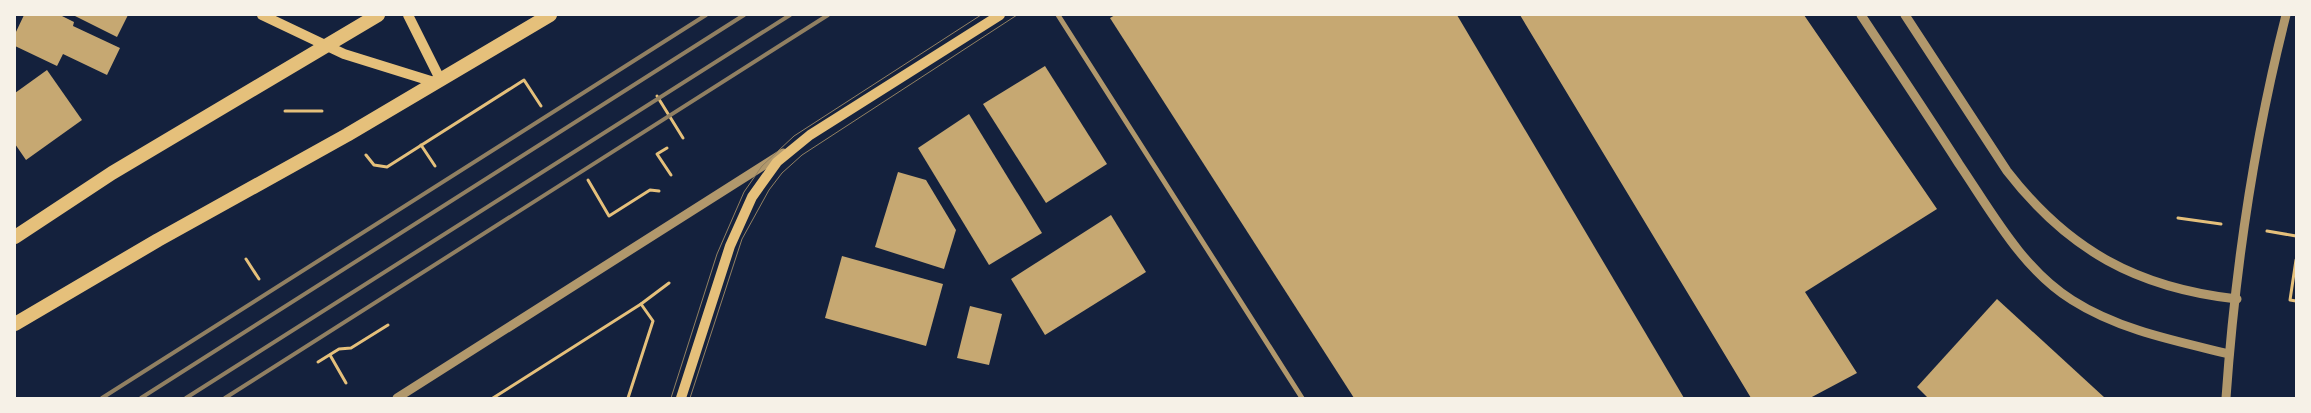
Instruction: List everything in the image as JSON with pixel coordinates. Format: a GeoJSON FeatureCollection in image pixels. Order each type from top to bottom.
{"type":"FeatureCollection","features":[{"type":"Feature","properties":{"kind":"highway"},"geometry":{"type":"LineString","coordinates":[[15,237],[112,173],[378,15]]}},
{"type":"Feature","properties":{"kind":"highway"},"geometry":{"type":"LineString","coordinates":[[15,324],[158,240],[347,135],[550,15]]}},
{"type":"Feature","properties":{"kind":"main road"},"geometry":{"type":"LineString","coordinates":[[262,15],[325,46],[437,81]]}},
{"type":"Feature","properties":{"kind":"main road"},"geometry":{"type":"LineString","coordinates":[[408,15],[437,81]]}},
{"type":"Feature","properties":{"kind":"main road"},"geometry":{"type":"LineString","coordinates":[[681,398],[722,267],[742,216],[764,178],[777,162],[810,136],[1000,15]]}},
{"type":"Feature","properties":{"kind":"street"},"geometry":{"type":"LineString","coordinates":[[1058,15],[1302,398]]}},
{"type":"Feature","properties":{"kind":"street"},"geometry":{"type":"LineString","coordinates":[[1861,15],[2004,230],[2035,268],[2056,288],[2086,309],[2120,323],[2162,338],[2229,354]]}},
{"type":"Feature","properties":{"kind":"street"},"geometry":{"type":"LineString","coordinates":[[1905,15],[2006,171],[2025,195],[2048,218],[2080,244],[2137,277],[2205,294],[2237,298]]}},
{"type":"Feature","properties":{"kind":"street"},"geometry":{"type":"LineString","coordinates":[[2226,398],[2229,354],[2260,134],[2286,15]]}},
{"type":"Feature","properties":{"kind":"street"},"geometry":{"type":"LineString","coordinates":[[397,398],[810,136]]}},
{"type":"Feature","properties":{"kind":"path"},"geometry":{"type":"LineString","coordinates":[[366,155],[374,165],[387,167],[524,80],[541,106]]}},
{"type":"Feature","properties":{"kind":"path"},"geometry":{"type":"LineString","coordinates":[[657,96],[683,138]]}},
{"type":"Feature","properties":{"kind":"path"},"geometry":{"type":"LineString","coordinates":[[285,111],[322,111]]}},
{"type":"Feature","properties":{"kind":"path"},"geometry":{"type":"LineString","coordinates":[[422,145],[435,166]]}},
{"type":"Feature","properties":{"kind":"path"},"geometry":{"type":"LineString","coordinates":[[667,148],[657,154],[671,175]]}},
{"type":"Feature","properties":{"kind":"path"},"geometry":{"type":"LineString","coordinates":[[588,180],[609,216],[650,190],[659,191]]}},
{"type":"Feature","properties":{"kind":"path"},"geometry":{"type":"LineString","coordinates":[[246,259],[259,279]]}},
{"type":"Feature","properties":{"kind":"path"},"geometry":{"type":"LineString","coordinates":[[2296,260],[2290,300],[2296,301]]}},
{"type":"Feature","properties":{"kind":"path"},"geometry":{"type":"LineString","coordinates":[[493,398],[641,304],[669,283]]}},
{"type":"Feature","properties":{"kind":"path"},"geometry":{"type":"LineString","coordinates":[[628,398],[653,322],[641,304]]}},
{"type":"Feature","properties":{"kind":"path"},"geometry":{"type":"LineString","coordinates":[[318,362],[339,349],[351,348],[388,325]]}},
{"type":"Feature","properties":{"kind":"path"},"geometry":{"type":"LineString","coordinates":[[330,355],[346,383]]}},
{"type":"Feature","properties":{"kind":"building"},"geometry":{"type":"Polygon","coordinates":[[[24,15],[60,15],[74,22],[73,26],[120,48],[107,75],[63,54],[57,66],[15,46],[15,34],[24,15]]]}},
{"type":"Feature","properties":{"kind":"building"},"geometry":{"type":"Polygon","coordinates":[[[73,15],[128,15],[117,37],[73,15]]]}},
{"type":"Feature","properties":{"kind":"building"},"geometry":{"type":"Polygon","coordinates":[[[1115,15],[1457,15],[1684,398],[1354,398],[1110,18],[1115,15]]]}},
{"type":"Feature","properties":{"kind":"building"},"geometry":{"type":"Polygon","coordinates":[[[1520,15],[1804,15],[1937,209],[1805,292],[1857,373],[1810,398],[1751,398],[1520,15]]]}},
{"type":"Feature","properties":{"kind":"building"},"geometry":{"type":"Polygon","coordinates":[[[1045,66],[1107,164],[1046,203],[983,104],[1045,66]]]}},
{"type":"Feature","properties":{"kind":"building"},"geometry":{"type":"Polygon","coordinates":[[[47,70],[82,120],[26,160],[15,144],[15,93],[47,70]]]}},
{"type":"Feature","properties":{"kind":"building"},"geometry":{"type":"Polygon","coordinates":[[[969,114],[1042,233],[989,265],[918,148],[969,114]]]}},
{"type":"Feature","properties":{"kind":"building"},"geometry":{"type":"Polygon","coordinates":[[[898,172],[926,180],[956,230],[944,269],[875,247],[898,172]]]}},
{"type":"Feature","properties":{"kind":"building"},"geometry":{"type":"Polygon","coordinates":[[[1111,215],[1146,272],[1045,335],[1011,279],[1111,215]]]}},
{"type":"Feature","properties":{"kind":"building"},"geometry":{"type":"Polygon","coordinates":[[[842,256],[943,284],[926,346],[825,318],[842,256]]]}},
{"type":"Feature","properties":{"kind":"building"},"geometry":{"type":"Polygon","coordinates":[[[1997,299],[2105,398],[1928,398],[1917,387],[1997,299]]]}},
{"type":"Feature","properties":{"kind":"building"},"geometry":{"type":"Polygon","coordinates":[[[970,306],[1002,314],[989,365],[957,358],[970,306]]]}},
{"type":"Feature","properties":{"kind":"tram line"},"geometry":{"type":"LineString","coordinates":[[671,398],[717,254],[744,192],[762,166],[794,136],[981,15]]}},
{"type":"Feature","properties":{"kind":"tram line"},"geometry":{"type":"LineString","coordinates":[[690,398],[742,239],[769,190],[782,173],[802,155],[1017,15]]}},
{"type":"Feature","properties":{"kind":"railway"},"geometry":{"type":"LineString","coordinates":[[102,398],[706,15]]}},
{"type":"Feature","properties":{"kind":"railway"},"geometry":{"type":"LineString","coordinates":[[141,398],[744,15]]}},
{"type":"Feature","properties":{"kind":"railway"},"geometry":{"type":"LineString","coordinates":[[186,398],[790,15]]}},
{"type":"Feature","properties":{"kind":"railway"},"geometry":{"type":"LineString","coordinates":[[225,398],[828,15]]}}]}
